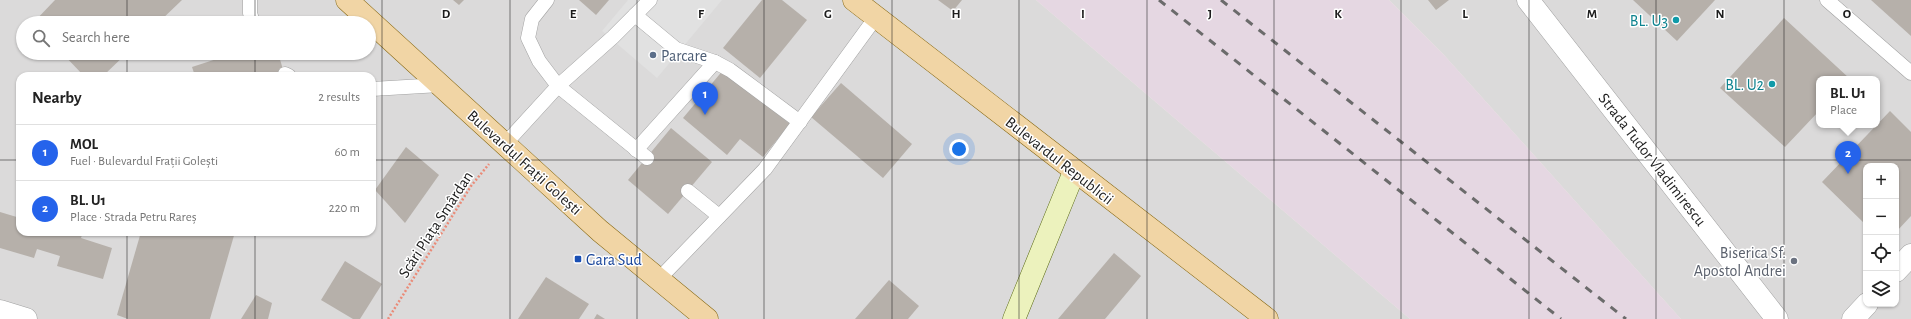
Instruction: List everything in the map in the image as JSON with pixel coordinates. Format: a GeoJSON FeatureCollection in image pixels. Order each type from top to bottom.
{"type":"FeatureCollection","features":[{"type":"Feature","properties":{"kind":"main road","name":"Bulevardul Frații Golești"},"geometry":{"type":"LineString","coordinates":[[348,0],[365,16]]}},
{"type":"Feature","properties":{"kind":"main road","name":"Bulevardul Republicii"},"geometry":{"type":"LineString","coordinates":[[854,0],[1074,172],[1267,319]]}},
{"type":"Feature","properties":{"kind":"main road","name":"Bulevardul Frații Golești"},"geometry":{"type":"LineString","coordinates":[[376,26],[600,231],[707,319]]}},
{"type":"Feature","properties":{"kind":"street","name":"Strada Tudor Vladimirescu"},"geometry":{"type":"LineString","coordinates":[[1538,4],[1777,319]]}},
{"type":"Feature","properties":{"kind":"street"},"geometry":{"type":"LineString","coordinates":[[1014,319],[1074,172]]}},
{"type":"Feature","properties":{"kind":"street"},"geometry":{"type":"LineString","coordinates":[[1899,268],[1911,255]]}},
{"type":"Feature","properties":{"kind":"street"},"geometry":{"type":"LineString","coordinates":[[1854,319],[1864,307]]}},
{"type":"Feature","properties":{"kind":"street"},"geometry":{"type":"LineString","coordinates":[[0,311],[26,319]]}},
{"type":"Feature","properties":{"kind":"lane"},"geometry":{"type":"LineString","coordinates":[[250,0],[251,16]]}},
{"type":"Feature","properties":{"kind":"lane"},"geometry":{"type":"LineString","coordinates":[[547,0],[532,19],[528,38],[539,61],[558,86],[642,154],[714,62]]}},
{"type":"Feature","properties":{"kind":"lane"},"geometry":{"type":"LineString","coordinates":[[505,144],[558,86],[650,0]]}},
{"type":"Feature","properties":{"kind":"lane"},"geometry":{"type":"LineString","coordinates":[[1828,0],[1911,73]]}},
{"type":"Feature","properties":{"kind":"lane"},"geometry":{"type":"LineString","coordinates":[[635,15],[676,50],[714,62],[730,70],[800,122]]}},
{"type":"Feature","properties":{"kind":"lane"},"geometry":{"type":"LineString","coordinates":[[658,280],[765,169],[876,17]]}},
{"type":"Feature","properties":{"kind":"lane"},"geometry":{"type":"LineString","coordinates":[[376,89],[440,85]]}},
{"type":"Feature","properties":{"kind":"lane"},"geometry":{"type":"LineString","coordinates":[[688,190],[719,216]]}},
{"type":"Feature","properties":{"kind":"path","name":"Scări Piața Smârdan"},"geometry":{"type":"LineString","coordinates":[[388,319],[471,186],[505,144]]}},
{"type":"Feature","properties":{"kind":"shaded area"},"geometry":{"type":"Polygon","coordinates":[[[0,0],[1036,0],[1410,319],[0,319],[0,0]]]}},
{"type":"Feature","properties":{"kind":"shaded area","name":"Parcare"},"geometry":{"type":"Polygon","coordinates":[[[628,0],[722,0],[657,78],[602,31],[628,0]]]}},
{"type":"Feature","properties":{"kind":"shaded area"},"geometry":{"type":"Polygon","coordinates":[[[1036,0],[1389,0],[1444,55],[1681,319],[1410,319],[1036,0]]]}},
{"type":"Feature","properties":{"kind":"shaded area"},"geometry":{"type":"Polygon","coordinates":[[[1389,0],[1911,0],[1911,319],[1681,319],[1444,55],[1389,0]]]}},
{"type":"Feature","properties":{"kind":"building"},"geometry":{"type":"Polygon","coordinates":[[[55,0],[182,0],[165,16],[40,16],[55,0]]]}},
{"type":"Feature","properties":{"kind":"building"},"geometry":{"type":"Polygon","coordinates":[[[453,0],[464,0],[459,5],[453,0]]]}},
{"type":"Feature","properties":{"kind":"building"},"geometry":{"type":"Polygon","coordinates":[[[579,0],[609,0],[596,15],[579,0]]]}},
{"type":"Feature","properties":{"kind":"building"},"geometry":{"type":"Polygon","coordinates":[[[762,0],[782,0],[807,20],[760,78],[723,48],[762,0]]]}},
{"type":"Feature","properties":{"kind":"building"},"geometry":{"type":"Polygon","coordinates":[[[938,0],[962,0],[953,11],[938,0]]]}},
{"type":"Feature","properties":{"kind":"building"},"geometry":{"type":"Polygon","coordinates":[[[1428,0],[1449,0],[1436,10],[1428,0]]]}},
{"type":"Feature","properties":{"kind":"building","name":"BL. U3"},"geometry":{"type":"Polygon","coordinates":[[[1633,0],[1715,0],[1677,41],[1633,0]]]}},
{"type":"Feature","properties":{"kind":"building"},"geometry":{"type":"Polygon","coordinates":[[[1871,0],[1911,0],[1911,36],[1871,0]]]}},
{"type":"Feature","properties":{"kind":"building","name":"BL. U2"},"geometry":{"type":"Polygon","coordinates":[[[1784,18],[1847,76],[1816,76],[1816,114],[1785,147],[1720,88],[1784,18]]]}},
{"type":"Feature","properties":{"kind":"building"},"geometry":{"type":"Polygon","coordinates":[[[69,60],[120,60],[107,72],[80,72],[69,60]]]}},
{"type":"Feature","properties":{"kind":"building"},"geometry":{"type":"Polygon","coordinates":[[[214,60],[280,60],[284,72],[194,72],[192,67],[214,60]]]}},
{"type":"Feature","properties":{"kind":"building"},"geometry":{"type":"Polygon","coordinates":[[[724,69],[790,124],[763,157],[740,139],[727,155],[683,118],[724,69]]]}},
{"type":"Feature","properties":{"kind":"building"},"geometry":{"type":"Polygon","coordinates":[[[841,83],[912,144],[883,178],[811,117],[841,83]]]}},
{"type":"Feature","properties":{"kind":"building"},"geometry":{"type":"Polygon","coordinates":[[[1890,111],[1911,132],[1911,216],[1899,229],[1899,163],[1863,163],[1863,222],[1822,182],[1874,128],[1880,128],[1880,121],[1890,111]]]}},
{"type":"Feature","properties":{"kind":"building"},"geometry":{"type":"Polygon","coordinates":[[[671,128],[712,162],[668,214],[628,180],[671,128]]]}},
{"type":"Feature","properties":{"kind":"building"},"geometry":{"type":"Polygon","coordinates":[[[406,147],[439,175],[405,223],[376,191],[376,189],[406,147]]]}},
{"type":"Feature","properties":{"kind":"building"},"geometry":{"type":"Polygon","coordinates":[[[0,212],[16,217],[16,236],[82,236],[81,238],[112,248],[103,279],[57,266],[60,256],[37,249],[34,258],[0,248],[0,212]]]}},
{"type":"Feature","properties":{"kind":"building"},"geometry":{"type":"Polygon","coordinates":[[[140,236],[234,236],[210,319],[128,319],[117,315],[140,236]]]}},
{"type":"Feature","properties":{"kind":"building"},"geometry":{"type":"Polygon","coordinates":[[[1114,253],[1141,276],[1105,319],[1058,319],[1114,253]]]}},
{"type":"Feature","properties":{"kind":"building"},"geometry":{"type":"Polygon","coordinates":[[[345,261],[382,284],[360,319],[353,319],[321,300],[345,261]]]}},
{"type":"Feature","properties":{"kind":"building"},"geometry":{"type":"Polygon","coordinates":[[[546,277],[589,304],[579,319],[518,319],[546,277]]]}},
{"type":"Feature","properties":{"kind":"building"},"geometry":{"type":"Polygon","coordinates":[[[889,280],[919,306],[908,319],[855,319],[889,280]]]}},
{"type":"Feature","properties":{"kind":"building"},"geometry":{"type":"Polygon","coordinates":[[[256,295],[272,303],[268,319],[241,319],[256,295]]]}},
{"type":"Feature","properties":{"kind":"building"},"geometry":{"type":"Polygon","coordinates":[[[597,314],[605,319],[594,319],[597,314]]]}},
{"type":"Feature","properties":{"kind":"railway"},"geometry":{"type":"LineString","coordinates":[[1159,0],[1561,319]]}},
{"type":"Feature","properties":{"kind":"railway"},"geometry":{"type":"LineString","coordinates":[[1221,0],[1626,319]]}},
{"type":"Feature","properties":{"kind":"place","name":"BL. U3"},"geometry":{"type":"Point","coordinates":[1676,20]}},
{"type":"Feature","properties":{"kind":"place","name":"Parcare"},"geometry":{"type":"Point","coordinates":[653,55]}},
{"type":"Feature","properties":{"kind":"place","name":"BL. U2"},"geometry":{"type":"Point","coordinates":[1772,84]}},
{"type":"Feature","properties":{"kind":"place","name":"MOL"},"geometry":{"type":"Point","coordinates":[705,115]}},
{"type":"Feature","properties":{"kind":"place","name":"BL. U1"},"geometry":{"type":"Point","coordinates":[1848,174]}},
{"type":"Feature","properties":{"kind":"place","name":"Gara Sud"},"geometry":{"type":"Point","coordinates":[578,259]}},
{"type":"Feature","properties":{"kind":"place","name":"Biserica Sf. Apostol Andrei"},"geometry":{"type":"Point","coordinates":[1794,261]}}]}
